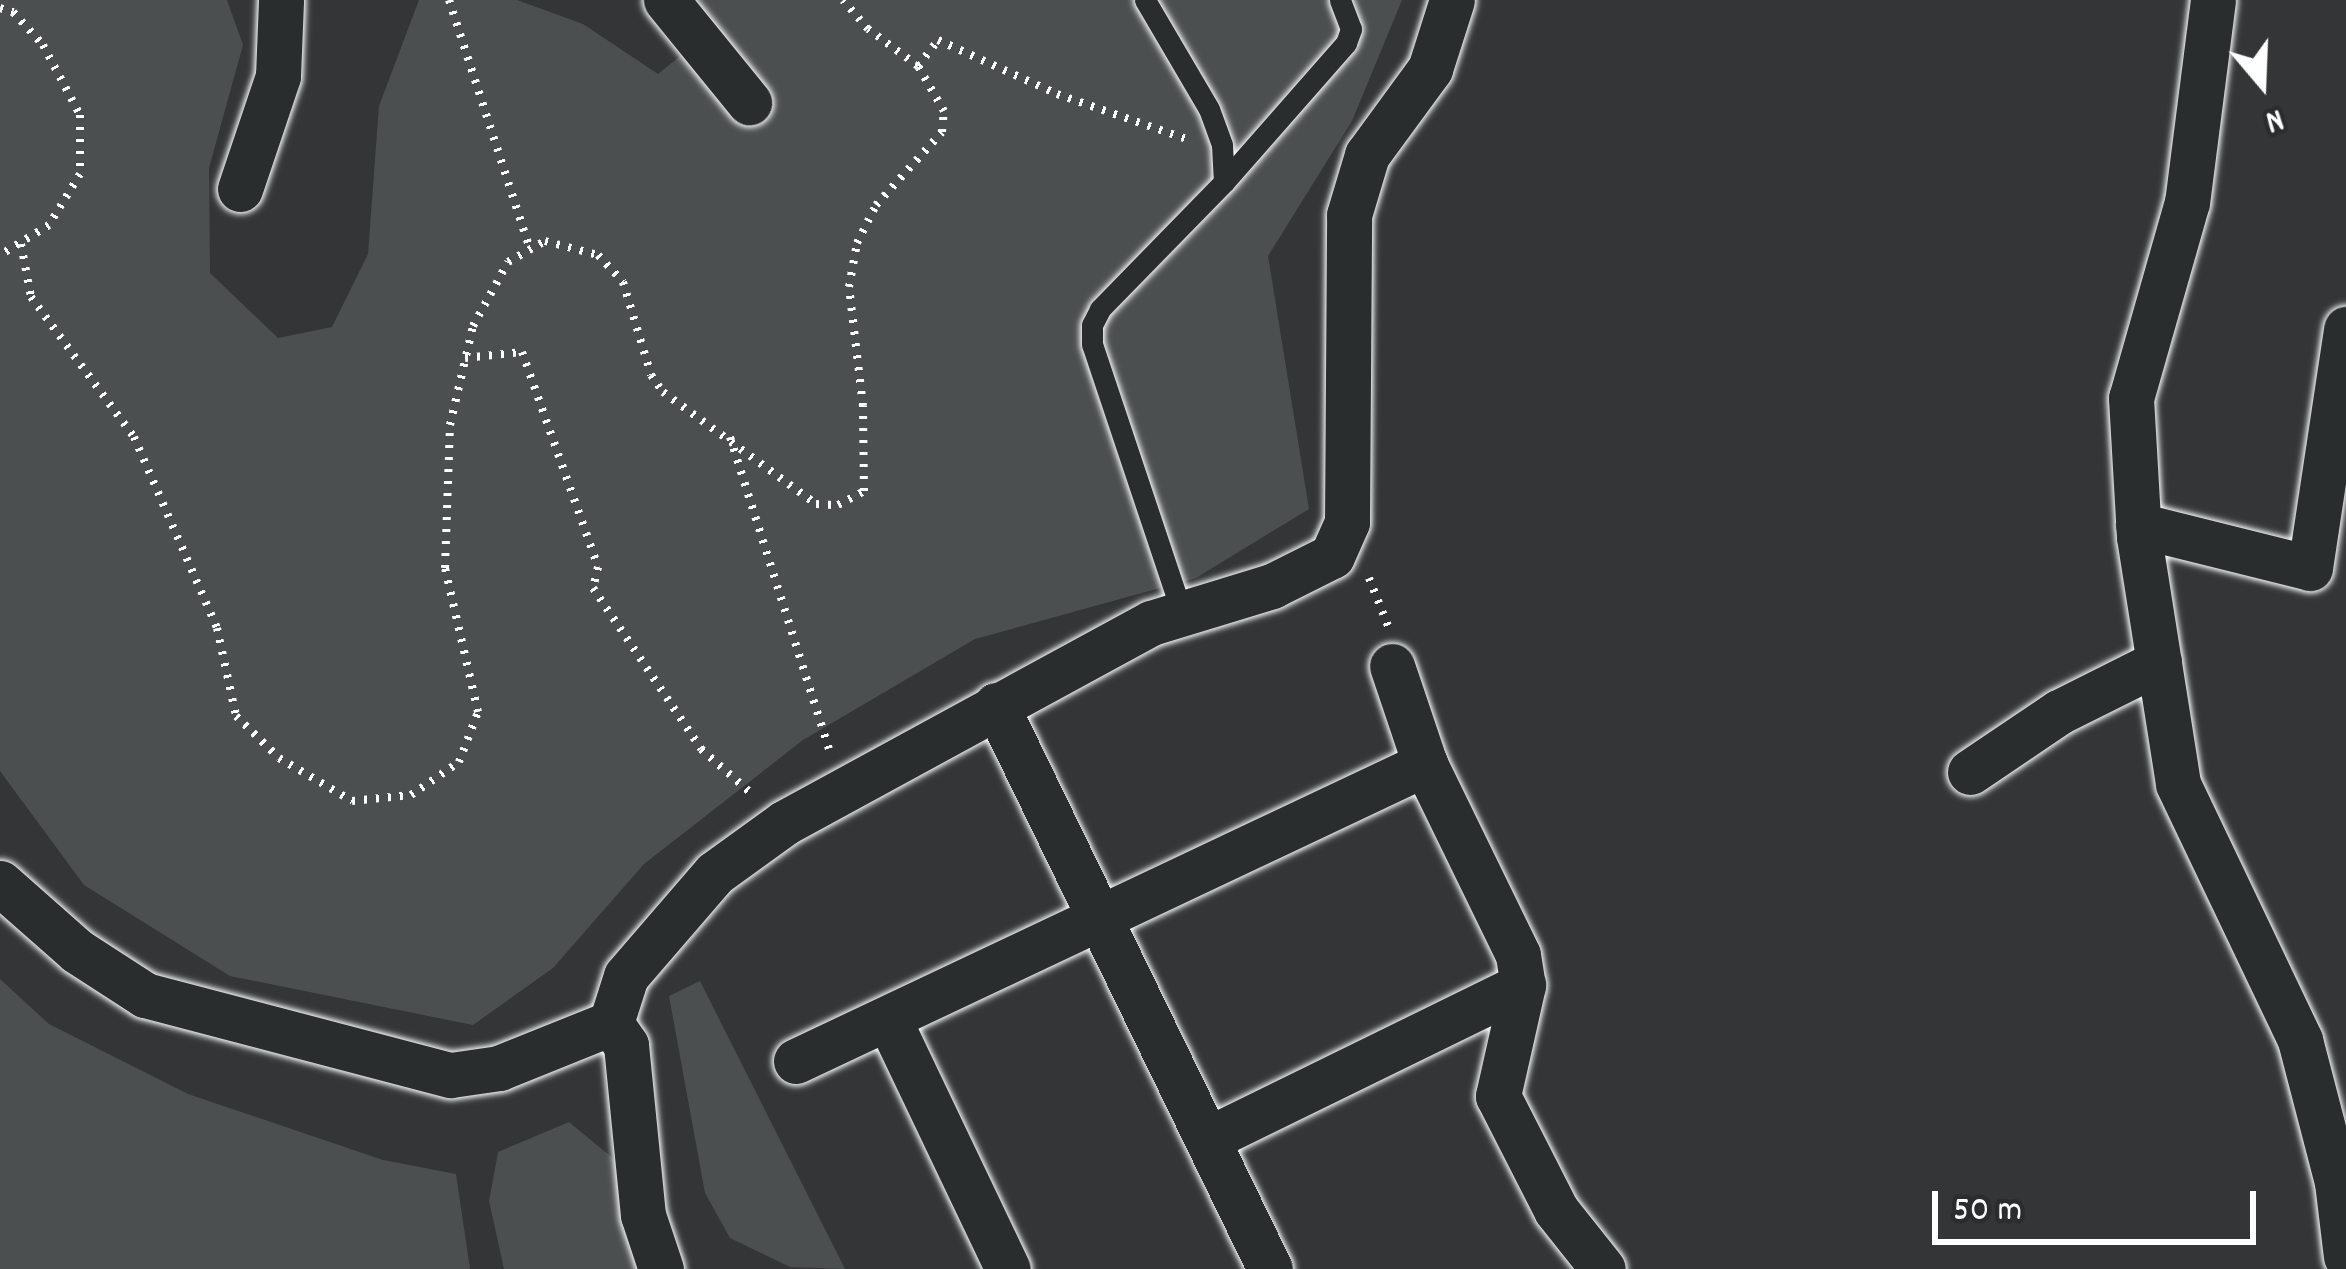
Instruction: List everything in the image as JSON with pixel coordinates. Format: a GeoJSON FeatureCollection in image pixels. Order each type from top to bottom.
{"type":"FeatureCollection","features":[{"type":"Feature","properties":{"kind":"street"},"geometry":{"type":"LineString","coordinates":[[240,189],[278,76],[281,0]]}},
{"type":"Feature","properties":{"kind":"street"},"geometry":{"type":"LineString","coordinates":[[666,0],[749,102]]}},
{"type":"Feature","properties":{"kind":"street"},"geometry":{"type":"LineString","coordinates":[[611,1023],[626,976],[715,873],[784,823],[996,705],[1181,610],[1272,586],[1332,556],[1347,522],[1349,215],[1367,154],[1430,69],[1452,0]]}},
{"type":"Feature","properties":{"kind":"street"},"geometry":{"type":"LineString","coordinates":[[2213,0],[2187,202],[2131,398],[2138,526],[2178,784],[2300,1040],[2337,1182],[2346,1256]]}},
{"type":"Feature","properties":{"kind":"street"},"geometry":{"type":"LineString","coordinates":[[2138,526],[2310,568],[2346,329]]}},
{"type":"Feature","properties":{"kind":"street"},"geometry":{"type":"LineString","coordinates":[[1970,772],[2059,712],[2159,662]]}},
{"type":"Feature","properties":{"kind":"street"},"geometry":{"type":"LineString","coordinates":[[1392,666],[1425,764],[1518,955],[1523,985],[1498,1096],[1556,1210],[1604,1269]]}},
{"type":"Feature","properties":{"kind":"street"},"geometry":{"type":"LineString","coordinates":[[996,705],[1270,1269]]}},
{"type":"Feature","properties":{"kind":"street"},"geometry":{"type":"LineString","coordinates":[[796,1061],[1425,764]]}},
{"type":"Feature","properties":{"kind":"street"},"geometry":{"type":"LineString","coordinates":[[0,883],[77,951],[145,995],[451,1075],[499,1068],[611,1023]]}},
{"type":"Feature","properties":{"kind":"street"},"geometry":{"type":"LineString","coordinates":[[1208,1139],[1523,985]]}},
{"type":"Feature","properties":{"kind":"street"},"geometry":{"type":"LineString","coordinates":[[889,1020],[1008,1269]]}},
{"type":"Feature","properties":{"kind":"street"},"geometry":{"type":"LineString","coordinates":[[611,1023],[626,1045],[644,1215],[661,1269]]}},
{"type":"Feature","properties":{"kind":"lane"},"geometry":{"type":"LineString","coordinates":[[1145,0],[1209,109],[1222,152],[1224,182]]}},
{"type":"Feature","properties":{"kind":"lane"},"geometry":{"type":"LineString","coordinates":[[1181,610],[1098,364],[1092,325],[1100,309],[1224,182],[1346,43],[1351,29],[1340,0]]}},
{"type":"Feature","properties":{"kind":"path"},"geometry":{"type":"LineString","coordinates":[[449,0],[530,249]]}},
{"type":"Feature","properties":{"kind":"path"},"geometry":{"type":"LineString","coordinates":[[22,244],[31,298],[134,437],[217,628],[236,716],[280,758],[352,801],[412,795],[459,762],[478,712],[445,568],[450,425],[473,326],[508,262],[545,241],[598,255],[623,282],[651,375],[663,392],[816,504],[838,505],[864,491],[862,406],[849,287],[857,243],[876,205],[942,132],[944,111],[938,92],[918,66],[868,29],[843,0]]}},
{"type":"Feature","properties":{"kind":"path"},"geometry":{"type":"LineString","coordinates":[[0,8],[13,12],[43,45],[80,115],[80,175],[49,225],[0,255]]}},
{"type":"Feature","properties":{"kind":"path"},"geometry":{"type":"LineString","coordinates":[[918,66],[938,40],[1057,94],[1222,152]]}},
{"type":"Feature","properties":{"kind":"path"},"geometry":{"type":"LineString","coordinates":[[465,358],[522,352],[598,567],[593,588],[701,749],[784,823]]}},
{"type":"Feature","properties":{"kind":"path"},"geometry":{"type":"LineString","coordinates":[[730,437],[842,790]]}},
{"type":"Feature","properties":{"kind":"path"},"geometry":{"type":"LineString","coordinates":[[1337,544],[1366,570],[1398,652],[1392,666]]}},
{"type":"Feature","properties":{"kind":"shaded area"},"geometry":{"type":"Polygon","coordinates":[[[0,0],[227,0],[243,45],[209,168],[210,273],[278,338],[332,327],[368,254],[379,106],[419,0],[517,0],[583,24],[658,74],[715,28],[697,0],[1402,0],[1352,121],[1268,256],[1309,509],[1196,578],[975,639],[803,740],[644,864],[553,968],[473,1025],[230,976],[84,885],[0,771],[0,0]]]}},
{"type":"Feature","properties":{"kind":"shaded area"},"geometry":{"type":"Polygon","coordinates":[[[0,979],[49,1024],[188,1094],[383,1160],[456,1174],[470,1269],[0,1269],[0,979]]]}},
{"type":"Feature","properties":{"kind":"shaded area"},"geometry":{"type":"Polygon","coordinates":[[[700,981],[845,1269],[790,1267],[730,1238],[705,1193],[669,996],[700,981]]]}},
{"type":"Feature","properties":{"kind":"shaded area"},"geometry":{"type":"Polygon","coordinates":[[[569,1122],[621,1165],[645,1269],[504,1269],[489,1201],[498,1152],[569,1122]]]}}]}
